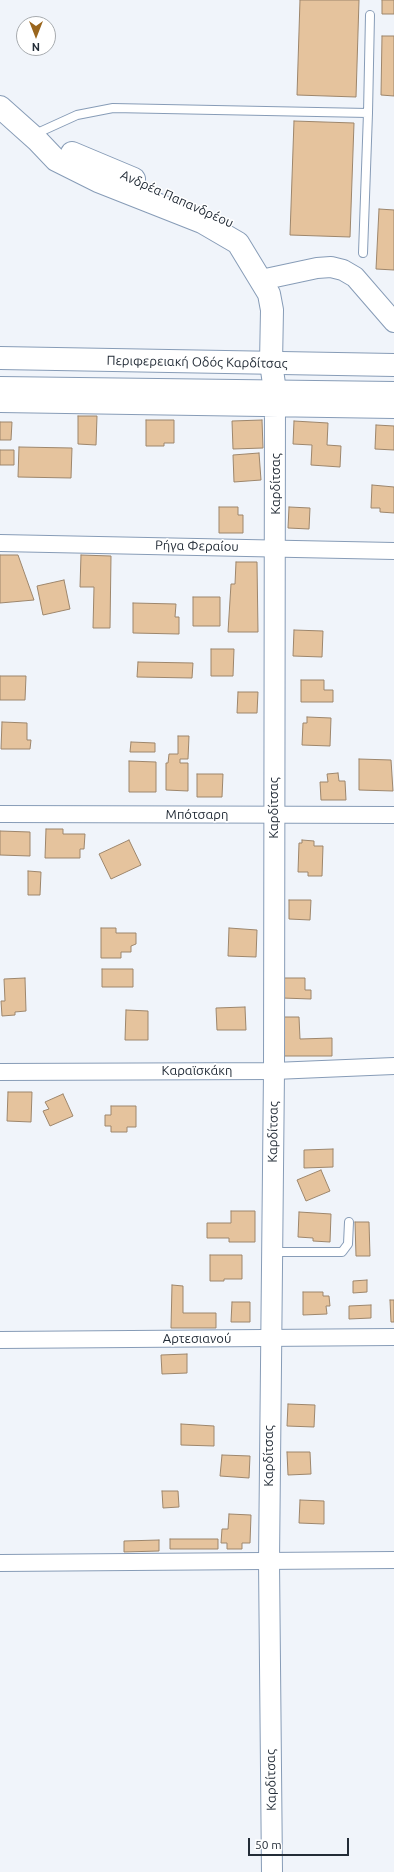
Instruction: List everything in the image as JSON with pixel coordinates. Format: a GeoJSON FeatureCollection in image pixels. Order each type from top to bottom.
{"type":"FeatureCollection","features":[{"type":"Feature","properties":{"kind":"main road","name":"Ανδρέα Παπανδρέου"},"geometry":{"type":"LineString","coordinates":[[0,107],[34,137],[56,160],[98,181],[202,222],[238,244],[269,278],[269,294],[278,364],[275,399]]}},
{"type":"Feature","properties":{"kind":"main road","name":"Περιφερειακή Οδός Καρδίτσας"},"geometry":{"type":"LineString","coordinates":[[0,358],[394,365]]}},
{"type":"Feature","properties":{"kind":"main road"},"geometry":{"type":"LineString","coordinates":[[0,388],[275,399],[394,393]]}},
{"type":"Feature","properties":{"kind":"street"},"geometry":{"type":"LineString","coordinates":[[269,278],[317,268],[331,267],[343,270],[355,277],[394,322]]}},
{"type":"Feature","properties":{"kind":"street"},"geometry":{"type":"LineString","coordinates":[[0,402],[275,399],[394,408]]}},
{"type":"Feature","properties":{"kind":"street","name":"Καρδίτσας"},"geometry":{"type":"LineString","coordinates":[[272,1872],[269,1561],[270,1339],[274,1071],[276,548],[275,399]]}},
{"type":"Feature","properties":{"kind":"street","name":"Ρήγα Φεραίου"},"geometry":{"type":"LineString","coordinates":[[0,543],[394,551]]}},
{"type":"Feature","properties":{"kind":"street","name":"Μπότσαρη"},"geometry":{"type":"LineString","coordinates":[[0,814],[394,815]]}},
{"type":"Feature","properties":{"kind":"street","name":"Καραϊσκάκη"},"geometry":{"type":"LineString","coordinates":[[0,1072],[274,1071],[394,1066]]}},
{"type":"Feature","properties":{"kind":"street","name":"Αρτεσιανού"},"geometry":{"type":"LineString","coordinates":[[0,1340],[394,1337]]}},
{"type":"Feature","properties":{"kind":"street"},"geometry":{"type":"LineString","coordinates":[[0,1563],[394,1560]]}},
{"type":"Feature","properties":{"kind":"lane"},"geometry":{"type":"LineString","coordinates":[[363,253],[370,16]]}},
{"type":"Feature","properties":{"kind":"lane"},"geometry":{"type":"LineString","coordinates":[[34,137],[76,115],[113,108],[368,113]]}},
{"type":"Feature","properties":{"kind":"lane"},"geometry":{"type":"LineString","coordinates":[[271,1252],[342,1252],[348,1244],[349,1222]]}},
{"type":"Feature","properties":{"kind":"building"},"geometry":{"type":"Polygon","coordinates":[[[300,0],[359,0],[356,97],[297,95],[300,0]]]}},
{"type":"Feature","properties":{"kind":"building"},"geometry":{"type":"Polygon","coordinates":[[[382,0],[394,0],[394,14],[382,14],[382,0]]]}},
{"type":"Feature","properties":{"kind":"building"},"geometry":{"type":"Polygon","coordinates":[[[382,36],[394,36],[394,96],[381,95],[382,36]]]}},
{"type":"Feature","properties":{"kind":"building"},"geometry":{"type":"Polygon","coordinates":[[[294,121],[354,123],[350,237],[290,235],[294,121]]]}},
{"type":"Feature","properties":{"kind":"building"},"geometry":{"type":"Polygon","coordinates":[[[379,209],[394,210],[394,270],[376,269],[379,209]]]}},
{"type":"Feature","properties":{"kind":"building"},"geometry":{"type":"Polygon","coordinates":[[[78,416],[97,416],[96,445],[78,444],[78,416]]]}},
{"type":"Feature","properties":{"kind":"building"},"geometry":{"type":"Polygon","coordinates":[[[146,420],[174,420],[174,443],[164,443],[164,446],[146,446],[146,420]]]}},
{"type":"Feature","properties":{"kind":"building"},"geometry":{"type":"Polygon","coordinates":[[[262,420],[263,448],[233,449],[232,421],[262,420]]]}},
{"type":"Feature","properties":{"kind":"building"},"geometry":{"type":"Polygon","coordinates":[[[294,421],[328,423],[327,445],[341,446],[340,467],[311,465],[312,445],[293,444],[294,421]]]}},
{"type":"Feature","properties":{"kind":"building"},"geometry":{"type":"Polygon","coordinates":[[[0,422],[12,422],[11,440],[0,440],[0,422]]]}},
{"type":"Feature","properties":{"kind":"building"},"geometry":{"type":"Polygon","coordinates":[[[376,425],[394,426],[394,450],[375,449],[376,425]]]}},
{"type":"Feature","properties":{"kind":"building"},"geometry":{"type":"Polygon","coordinates":[[[19,447],[72,448],[71,478],[18,477],[19,447]]]}},
{"type":"Feature","properties":{"kind":"building"},"geometry":{"type":"Polygon","coordinates":[[[0,450],[14,450],[14,465],[0,465],[0,450]]]}},
{"type":"Feature","properties":{"kind":"building"},"geometry":{"type":"Polygon","coordinates":[[[259,453],[261,480],[234,482],[233,455],[259,453]]]}},
{"type":"Feature","properties":{"kind":"building"},"geometry":{"type":"Polygon","coordinates":[[[372,485],[394,487],[394,513],[380,512],[380,508],[371,508],[372,485]]]}},
{"type":"Feature","properties":{"kind":"building"},"geometry":{"type":"Polygon","coordinates":[[[219,507],[238,507],[238,515],[243,515],[243,533],[219,533],[219,507]]]}},
{"type":"Feature","properties":{"kind":"building"},"geometry":{"type":"Polygon","coordinates":[[[289,507],[310,508],[309,529],[288,528],[289,507]]]}},
{"type":"Feature","properties":{"kind":"building"},"geometry":{"type":"Polygon","coordinates":[[[0,555],[18,555],[34,600],[0,603],[0,555]]]}},
{"type":"Feature","properties":{"kind":"building"},"geometry":{"type":"Polygon","coordinates":[[[81,555],[111,556],[110,628],[93,628],[94,587],[80,587],[81,555]]]}},
{"type":"Feature","properties":{"kind":"building"},"geometry":{"type":"Polygon","coordinates":[[[236,562],[257,562],[258,632],[228,632],[231,584],[235,584],[236,562]]]}},
{"type":"Feature","properties":{"kind":"building"},"geometry":{"type":"Polygon","coordinates":[[[64,580],[70,609],[43,615],[37,586],[64,580]]]}},
{"type":"Feature","properties":{"kind":"building"},"geometry":{"type":"Polygon","coordinates":[[[193,597],[220,597],[220,626],[193,626],[193,597]]]}},
{"type":"Feature","properties":{"kind":"building"},"geometry":{"type":"Polygon","coordinates":[[[133,603],[176,604],[175,617],[179,617],[179,634],[133,633],[133,603]]]}},
{"type":"Feature","properties":{"kind":"building"},"geometry":{"type":"Polygon","coordinates":[[[294,630],[323,631],[322,657],[293,656],[294,630]]]}},
{"type":"Feature","properties":{"kind":"building"},"geometry":{"type":"Polygon","coordinates":[[[211,649],[234,649],[233,676],[211,676],[211,649]]]}},
{"type":"Feature","properties":{"kind":"building"},"geometry":{"type":"Polygon","coordinates":[[[138,662],[193,663],[192,678],[137,677],[138,662]]]}},
{"type":"Feature","properties":{"kind":"building"},"geometry":{"type":"Polygon","coordinates":[[[0,676],[26,676],[25,700],[0,700],[0,676]]]}},
{"type":"Feature","properties":{"kind":"building"},"geometry":{"type":"Polygon","coordinates":[[[301,680],[324,680],[324,690],[333,690],[333,702],[301,702],[301,680]]]}},
{"type":"Feature","properties":{"kind":"building"},"geometry":{"type":"Polygon","coordinates":[[[238,692],[258,692],[257,713],[237,713],[238,692]]]}},
{"type":"Feature","properties":{"kind":"building"},"geometry":{"type":"Polygon","coordinates":[[[307,717],[331,718],[330,746],[302,745],[303,723],[307,723],[307,717]]]}},
{"type":"Feature","properties":{"kind":"building"},"geometry":{"type":"Polygon","coordinates":[[[2,722],[27,723],[27,740],[31,740],[30,749],[1,749],[2,722]]]}},
{"type":"Feature","properties":{"kind":"building"},"geometry":{"type":"Polygon","coordinates":[[[178,736],[189,736],[188,759],[180,759],[180,763],[188,763],[188,791],[166,790],[166,763],[168,763],[169,754],[178,754],[178,736]]]}},
{"type":"Feature","properties":{"kind":"building"},"geometry":{"type":"Polygon","coordinates":[[[131,742],[155,743],[155,752],[130,752],[131,742]]]}},
{"type":"Feature","properties":{"kind":"building"},"geometry":{"type":"Polygon","coordinates":[[[359,759],[391,760],[393,791],[359,790],[359,759]]]}},
{"type":"Feature","properties":{"kind":"building"},"geometry":{"type":"Polygon","coordinates":[[[129,761],[156,762],[156,792],[129,792],[129,761]]]}},
{"type":"Feature","properties":{"kind":"building"},"geometry":{"type":"Polygon","coordinates":[[[338,773],[339,781],[345,781],[346,800],[321,800],[320,782],[328,782],[327,774],[338,773]]]}},
{"type":"Feature","properties":{"kind":"building"},"geometry":{"type":"Polygon","coordinates":[[[197,774],[223,774],[222,797],[197,797],[197,774]]]}},
{"type":"Feature","properties":{"kind":"building"},"geometry":{"type":"Polygon","coordinates":[[[46,829],[63,829],[63,834],[85,834],[84,849],[80,849],[80,858],[45,858],[46,829]]]}},
{"type":"Feature","properties":{"kind":"building"},"geometry":{"type":"Polygon","coordinates":[[[0,831],[30,832],[30,856],[0,855],[0,831]]]}},
{"type":"Feature","properties":{"kind":"building"},"geometry":{"type":"Polygon","coordinates":[[[129,840],[141,865],[111,879],[99,854],[129,840]]]}},
{"type":"Feature","properties":{"kind":"building"},"geometry":{"type":"Polygon","coordinates":[[[302,840],[314,841],[314,846],[323,846],[322,876],[308,876],[308,872],[298,872],[299,843],[302,843],[302,840]]]}},
{"type":"Feature","properties":{"kind":"building"},"geometry":{"type":"Polygon","coordinates":[[[28,871],[41,872],[40,895],[28,895],[28,871]]]}},
{"type":"Feature","properties":{"kind":"building"},"geometry":{"type":"Polygon","coordinates":[[[289,900],[311,900],[310,920],[289,919],[289,900]]]}},
{"type":"Feature","properties":{"kind":"building"},"geometry":{"type":"Polygon","coordinates":[[[101,928],[116,928],[116,933],[136,933],[136,944],[131,946],[131,952],[121,952],[121,958],[101,958],[101,928]]]}},
{"type":"Feature","properties":{"kind":"building"},"geometry":{"type":"Polygon","coordinates":[[[229,928],[257,930],[256,957],[228,956],[229,928]]]}},
{"type":"Feature","properties":{"kind":"building"},"geometry":{"type":"Polygon","coordinates":[[[102,969],[133,969],[133,987],[102,987],[102,969]]]}},
{"type":"Feature","properties":{"kind":"building"},"geometry":{"type":"Polygon","coordinates":[[[25,978],[26,1011],[15,1012],[15,1015],[2,1016],[1,1001],[5,1001],[4,979],[25,978]]]}},
{"type":"Feature","properties":{"kind":"building"},"geometry":{"type":"Polygon","coordinates":[[[282,978],[305,978],[305,990],[311,990],[311,999],[282,998],[282,978]]]}},
{"type":"Feature","properties":{"kind":"building"},"geometry":{"type":"Polygon","coordinates":[[[245,1007],[246,1030],[217,1030],[216,1008],[245,1007]]]}},
{"type":"Feature","properties":{"kind":"building"},"geometry":{"type":"Polygon","coordinates":[[[126,1010],[148,1011],[148,1040],[125,1040],[126,1010]]]}},
{"type":"Feature","properties":{"kind":"building"},"geometry":{"type":"Polygon","coordinates":[[[283,1017],[299,1017],[300,1039],[332,1038],[332,1056],[283,1056],[283,1017]]]}},
{"type":"Feature","properties":{"kind":"building"},"geometry":{"type":"Polygon","coordinates":[[[8,1092],[32,1092],[31,1122],[7,1121],[8,1092]]]}},
{"type":"Feature","properties":{"kind":"building"},"geometry":{"type":"Polygon","coordinates":[[[63,1094],[73,1116],[50,1126],[43,1111],[49,1109],[45,1102],[63,1094]]]}},
{"type":"Feature","properties":{"kind":"building"},"geometry":{"type":"Polygon","coordinates":[[[111,1106],[136,1106],[136,1127],[127,1127],[127,1132],[111,1132],[111,1126],[105,1126],[105,1115],[111,1115],[111,1106]]]}},
{"type":"Feature","properties":{"kind":"building"},"geometry":{"type":"Polygon","coordinates":[[[333,1149],[333,1167],[304,1168],[304,1150],[333,1149]]]}},
{"type":"Feature","properties":{"kind":"building"},"geometry":{"type":"Polygon","coordinates":[[[321,1170],[330,1191],[306,1201],[297,1180],[321,1170]]]}},
{"type":"Feature","properties":{"kind":"building"},"geometry":{"type":"Polygon","coordinates":[[[231,1211],[255,1211],[255,1242],[229,1242],[229,1238],[207,1238],[207,1223],[231,1223],[231,1211]]]}},
{"type":"Feature","properties":{"kind":"building"},"geometry":{"type":"Polygon","coordinates":[[[299,1212],[331,1214],[330,1242],[313,1241],[313,1238],[298,1237],[299,1212]]]}},
{"type":"Feature","properties":{"kind":"building"},"geometry":{"type":"Polygon","coordinates":[[[355,1222],[369,1222],[370,1256],[356,1256],[355,1222]]]}},
{"type":"Feature","properties":{"kind":"building"},"geometry":{"type":"Polygon","coordinates":[[[210,1255],[242,1255],[242,1279],[210,1281],[210,1255]]]}},
{"type":"Feature","properties":{"kind":"building"},"geometry":{"type":"Polygon","coordinates":[[[367,1280],[367,1292],[353,1293],[353,1281],[367,1280]]]}},
{"type":"Feature","properties":{"kind":"building"},"geometry":{"type":"Polygon","coordinates":[[[172,1285],[183,1286],[183,1313],[216,1313],[216,1328],[171,1328],[172,1285]]]}},
{"type":"Feature","properties":{"kind":"building"},"geometry":{"type":"Polygon","coordinates":[[[303,1292],[323,1292],[323,1296],[329,1296],[330,1306],[326,1306],[327,1314],[303,1315],[303,1292]]]}},
{"type":"Feature","properties":{"kind":"building"},"geometry":{"type":"Polygon","coordinates":[[[390,1300],[394,1300],[394,1322],[391,1322],[390,1300]]]}},
{"type":"Feature","properties":{"kind":"building"},"geometry":{"type":"Polygon","coordinates":[[[232,1302],[250,1302],[250,1322],[231,1322],[232,1302]]]}},
{"type":"Feature","properties":{"kind":"building"},"geometry":{"type":"Polygon","coordinates":[[[371,1305],[371,1318],[349,1319],[349,1306],[371,1305]]]}},
{"type":"Feature","properties":{"kind":"building"},"geometry":{"type":"Polygon","coordinates":[[[187,1354],[187,1373],[162,1374],[161,1355],[187,1354]]]}},
{"type":"Feature","properties":{"kind":"building"},"geometry":{"type":"Polygon","coordinates":[[[288,1404],[315,1405],[314,1427],[287,1426],[288,1404]]]}},
{"type":"Feature","properties":{"kind":"building"},"geometry":{"type":"Polygon","coordinates":[[[181,1424],[214,1426],[214,1446],[181,1445],[181,1424]]]}},
{"type":"Feature","properties":{"kind":"building"},"geometry":{"type":"Polygon","coordinates":[[[287,1452],[310,1452],[311,1474],[288,1475],[287,1452]]]}},
{"type":"Feature","properties":{"kind":"building"},"geometry":{"type":"Polygon","coordinates":[[[222,1455],[250,1456],[249,1478],[220,1476],[222,1455]]]}},
{"type":"Feature","properties":{"kind":"building"},"geometry":{"type":"Polygon","coordinates":[[[162,1491],[178,1491],[179,1507],[163,1508],[162,1491]]]}},
{"type":"Feature","properties":{"kind":"building"},"geometry":{"type":"Polygon","coordinates":[[[300,1500],[324,1501],[324,1524],[299,1523],[300,1500]]]}},
{"type":"Feature","properties":{"kind":"building"},"geometry":{"type":"Polygon","coordinates":[[[229,1514],[251,1515],[250,1543],[242,1543],[242,1549],[227,1549],[227,1543],[221,1543],[222,1529],[228,1529],[229,1514]]]}},
{"type":"Feature","properties":{"kind":"building"},"geometry":{"type":"Polygon","coordinates":[[[170,1539],[218,1539],[218,1549],[170,1549],[170,1539]]]}},
{"type":"Feature","properties":{"kind":"building"},"geometry":{"type":"Polygon","coordinates":[[[159,1540],[159,1551],[124,1552],[124,1541],[159,1540]]]}}]}
